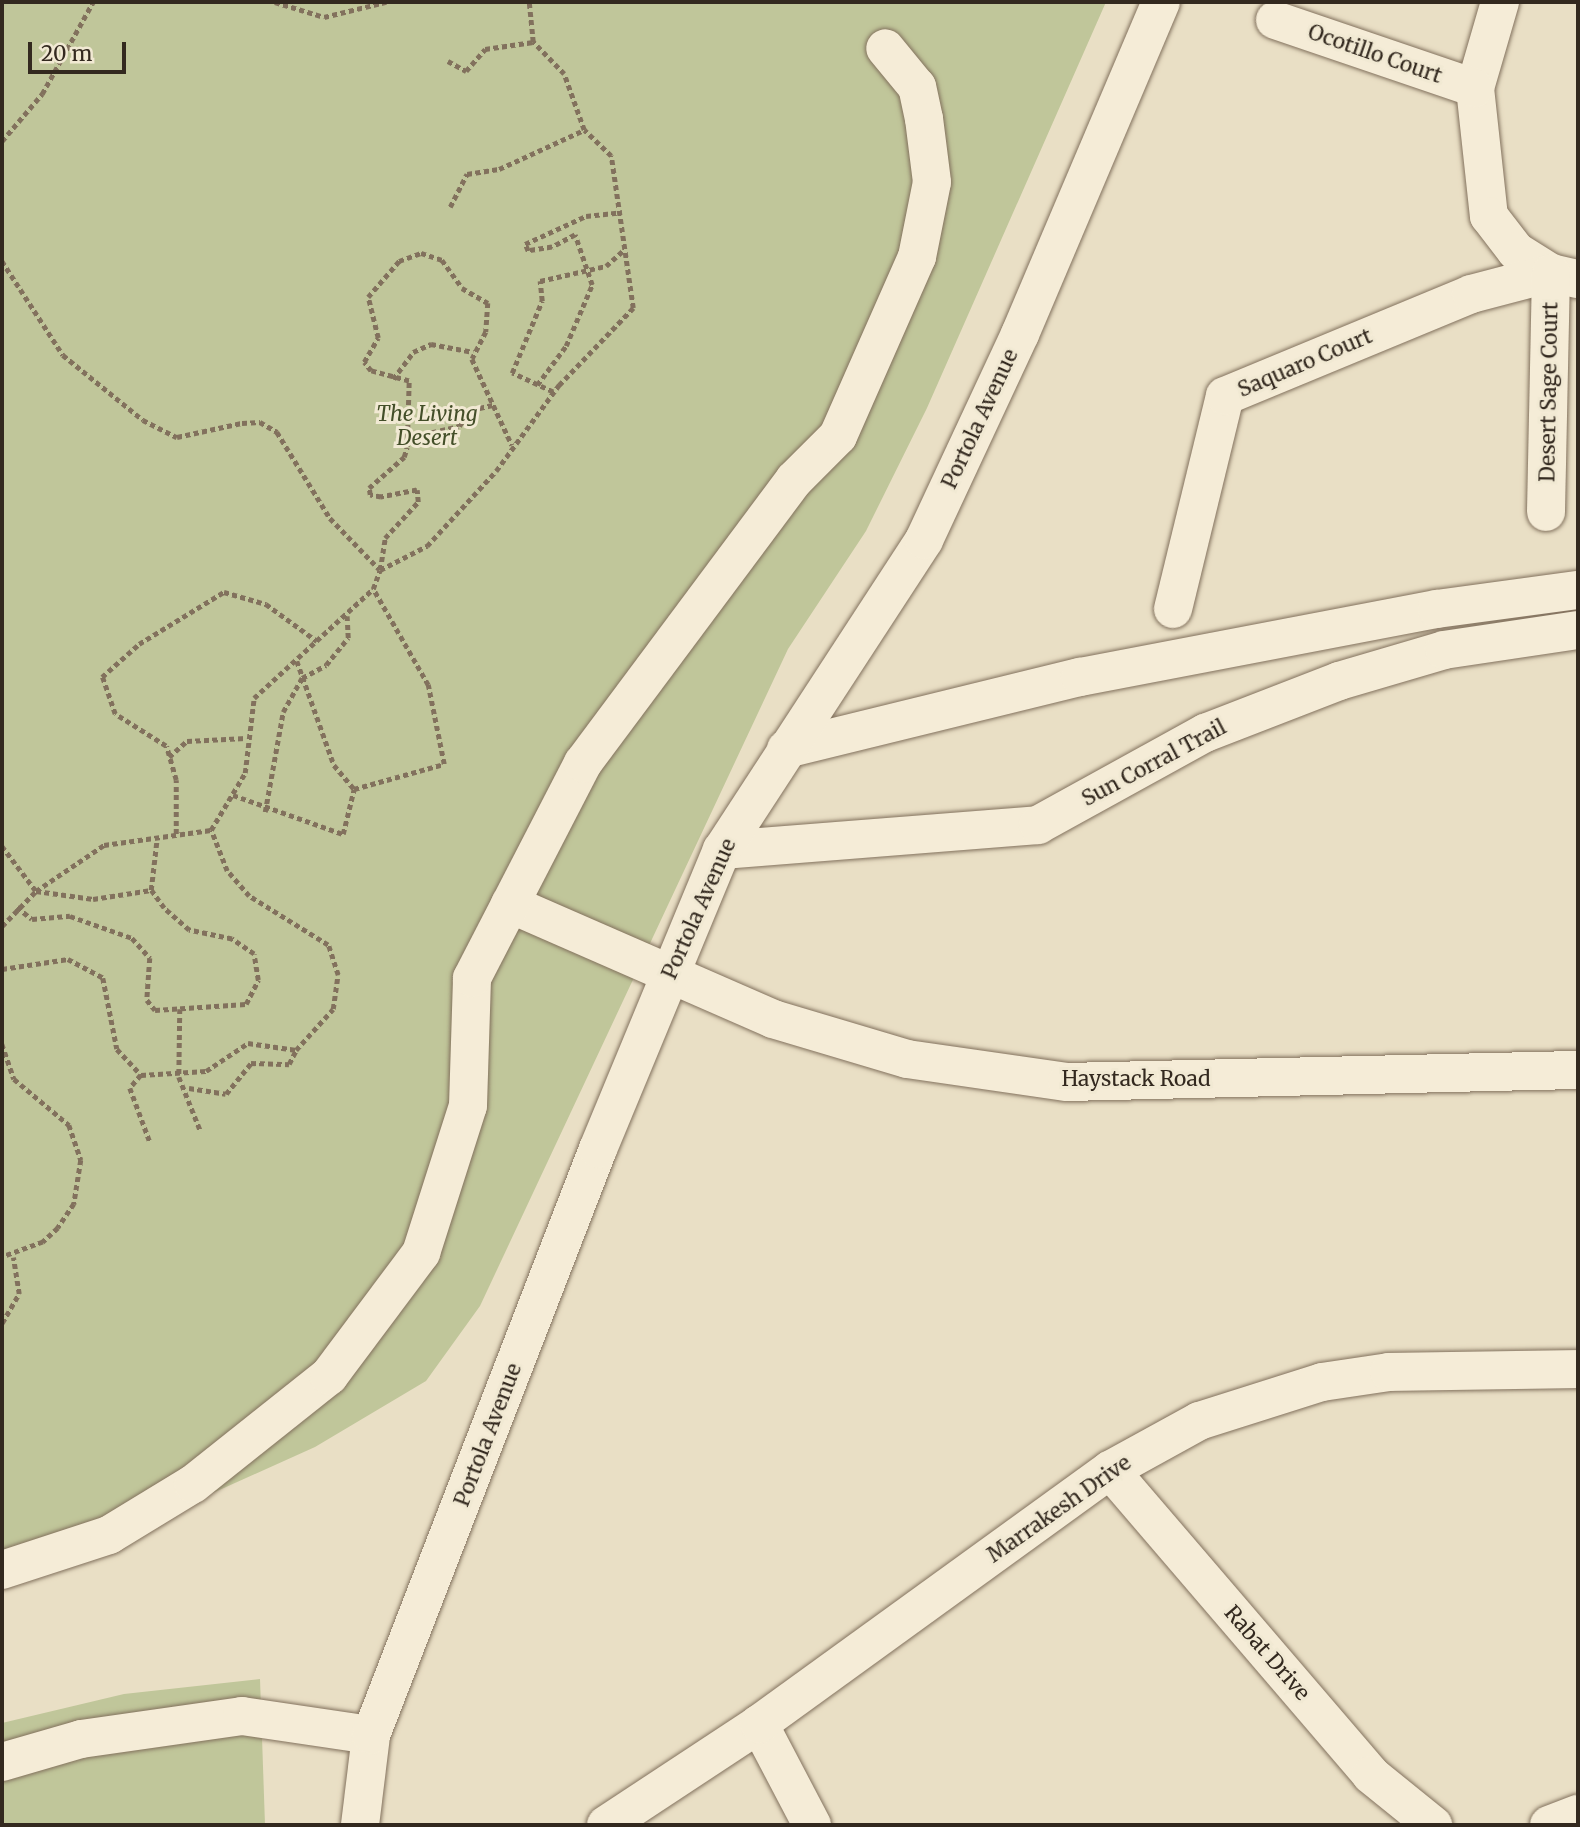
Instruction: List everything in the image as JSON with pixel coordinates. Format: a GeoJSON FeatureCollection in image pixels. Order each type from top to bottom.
{"type":"FeatureCollection","features":[{"type":"Feature","properties":{"kind":"street","name":"Portola Avenue"},"geometry":{"type":"LineString","coordinates":[[360,1825],[371,1735],[669,974],[722,850],[924,540],[1020,334],[1161,2]]}},
{"type":"Feature","properties":{"kind":"street"},"geometry":{"type":"LineString","coordinates":[[1500,2],[1475,88],[1489,216],[1516,251],[1565,276]]}},
{"type":"Feature","properties":{"kind":"street","name":"Ocotillo Court"},"geometry":{"type":"LineString","coordinates":[[1275,20],[1475,88]]}},
{"type":"Feature","properties":{"kind":"street"},"geometry":{"type":"LineString","coordinates":[[2,1570],[109,1535],[192,1484],[329,1376],[421,1253],[468,1105],[472,978],[583,763],[794,480],[838,436],[917,257],[932,182],[925,118],[917,87],[885,48]]}},
{"type":"Feature","properties":{"kind":"street","name":"Desert Sage Court"},"geometry":{"type":"LineString","coordinates":[[1546,512],[1565,276]]}},
{"type":"Feature","properties":{"kind":"street","name":"Saquaro Court"},"geometry":{"type":"LineString","coordinates":[[1174,609],[1226,396],[1471,294],[1565,276]]}},
{"type":"Feature","properties":{"kind":"street"},"geometry":{"type":"LineString","coordinates":[[786,749],[1080,677],[1412,614],[1578,590]]}},
{"type":"Feature","properties":{"kind":"street"},"geometry":{"type":"LineString","coordinates":[[1412,614],[1421,657]]}},
{"type":"Feature","properties":{"kind":"street","name":"Sun Corral Trail"},"geometry":{"type":"LineString","coordinates":[[722,850],[1038,825],[1205,733],[1421,657],[1578,630]]}},
{"type":"Feature","properties":{"kind":"street","name":"Haystack Road"},"geometry":{"type":"LineString","coordinates":[[510,904],[773,1019],[906,1059],[1068,1082],[1578,1070]]}},
{"type":"Feature","properties":{"kind":"street","name":"Marrakesh Drive"},"geometry":{"type":"LineString","coordinates":[[606,1825],[759,1724],[1110,1470],[1199,1421],[1322,1382],[1388,1372],[1578,1369]]}},
{"type":"Feature","properties":{"kind":"street","name":"Rabat Drive"},"geometry":{"type":"LineString","coordinates":[[1110,1470],[1371,1775],[1433,1825]]}},
{"type":"Feature","properties":{"kind":"street"},"geometry":{"type":"LineString","coordinates":[[2,1762],[81,1739],[242,1716],[371,1735]]}},
{"type":"Feature","properties":{"kind":"street"},"geometry":{"type":"LineString","coordinates":[[759,1724],[812,1825]]}},
{"type":"Feature","properties":{"kind":"street"},"geometry":{"type":"LineString","coordinates":[[1549,1825],[1578,1814]]}},
{"type":"Feature","properties":{"kind":"path"},"geometry":{"type":"LineString","coordinates":[[2,141],[42,93],[93,2]]}},
{"type":"Feature","properties":{"kind":"path"},"geometry":{"type":"LineString","coordinates":[[275,2],[324,18],[386,2]]}},
{"type":"Feature","properties":{"kind":"path"},"geometry":{"type":"LineString","coordinates":[[380,570],[427,546],[553,393],[634,308],[622,212],[611,156],[584,130],[564,74],[533,43],[529,2]]}},
{"type":"Feature","properties":{"kind":"path"},"geometry":{"type":"LineString","coordinates":[[448,61],[466,71],[485,49],[533,43]]}},
{"type":"Feature","properties":{"kind":"path"},"geometry":{"type":"LineString","coordinates":[[450,207],[467,174],[499,169],[584,130]]}},
{"type":"Feature","properties":{"kind":"path"},"geometry":{"type":"LineString","coordinates":[[537,385],[575,326],[592,285],[575,235],[552,247],[528,251],[525,244],[586,216],[622,212]]}},
{"type":"Feature","properties":{"kind":"path"},"geometry":{"type":"LineString","coordinates":[[553,393],[512,373],[542,302],[540,281],[606,266],[625,249]]}},
{"type":"Feature","properties":{"kind":"path"},"geometry":{"type":"LineString","coordinates":[[211,830],[245,772],[246,738],[254,698],[373,589],[380,570],[385,538],[418,502],[417,490],[381,497],[370,495],[369,488],[404,457],[407,438],[409,380],[393,379],[364,362],[377,338],[368,297],[379,278],[410,257],[442,260],[462,288],[488,303],[486,332],[473,352]]}},
{"type":"Feature","properties":{"kind":"path"},"geometry":{"type":"LineString","coordinates":[[2,261],[63,355],[143,421],[177,437],[242,423],[260,422],[276,432],[330,518],[380,570]]}},
{"type":"Feature","properties":{"kind":"path"},"geometry":{"type":"LineString","coordinates":[[393,379],[413,352],[431,344],[473,352]]}},
{"type":"Feature","properties":{"kind":"path"},"geometry":{"type":"LineString","coordinates":[[473,352],[492,405],[512,445]]}},
{"type":"Feature","properties":{"kind":"path"},"geometry":{"type":"LineString","coordinates":[[407,438],[459,426],[471,410],[492,405]]}},
{"type":"Feature","properties":{"kind":"path"},"geometry":{"type":"LineString","coordinates":[[354,789],[444,764],[428,685],[373,589]]}},
{"type":"Feature","properties":{"kind":"path"},"geometry":{"type":"LineString","coordinates":[[176,834],[166,746],[115,714],[102,677],[138,644],[224,592],[266,604],[317,641]]}},
{"type":"Feature","properties":{"kind":"path"},"geometry":{"type":"LineString","coordinates":[[265,812],[283,712],[302,678],[326,665],[348,638],[346,615]]}},
{"type":"Feature","properties":{"kind":"path"},"geometry":{"type":"LineString","coordinates":[[233,795],[265,812],[343,834],[353,811],[354,789],[334,765],[297,661]]}},
{"type":"Feature","properties":{"kind":"path"},"geometry":{"type":"LineString","coordinates":[[169,757],[187,741],[246,738]]}},
{"type":"Feature","properties":{"kind":"path"},"geometry":{"type":"LineString","coordinates":[[2,926],[17,907],[36,891],[104,845],[211,830]]}},
{"type":"Feature","properties":{"kind":"path"},"geometry":{"type":"LineString","coordinates":[[189,1088],[226,1094],[251,1063],[289,1064],[296,1050],[333,1009],[335,964],[328,945],[249,896],[227,871],[211,830]]}},
{"type":"Feature","properties":{"kind":"path"},"geometry":{"type":"LineString","coordinates":[[151,890],[157,838]]}},
{"type":"Feature","properties":{"kind":"path"},"geometry":{"type":"LineString","coordinates":[[2,846],[36,891],[93,899],[151,890]]}},
{"type":"Feature","properties":{"kind":"path"},"geometry":{"type":"LineString","coordinates":[[17,907],[32,919],[70,916],[132,938],[150,958],[147,1000],[155,1010],[246,1004],[258,981],[254,954],[232,939],[189,930],[151,890]]}},
{"type":"Feature","properties":{"kind":"path"},"geometry":{"type":"LineString","coordinates":[[2,969],[68,959],[103,978],[117,1049],[141,1075],[179,1077],[206,1071],[248,1043],[296,1050]]}},
{"type":"Feature","properties":{"kind":"path"},"geometry":{"type":"LineString","coordinates":[[180,1009],[179,1077],[189,1088],[201,1132]]}},
{"type":"Feature","properties":{"kind":"path"},"geometry":{"type":"LineString","coordinates":[[2,1044],[14,1079],[69,1125],[81,1160],[74,1203],[58,1228],[13,1257],[2,1257]]}},
{"type":"Feature","properties":{"kind":"path"},"geometry":{"type":"LineString","coordinates":[[141,1075],[130,1088],[150,1142]]}},
{"type":"Feature","properties":{"kind":"path"},"geometry":{"type":"LineString","coordinates":[[2,1323],[19,1294],[13,1257]]}},
{"type":"Feature","properties":{"kind":"green space","name":"The Living Desert"},"geometry":{"type":"Polygon","coordinates":[[[2,2],[1106,2],[927,408],[866,531],[788,649],[480,1306],[426,1381],[315,1447],[2,1588],[2,2]]]}},
{"type":"Feature","properties":{"kind":"green space"},"geometry":{"type":"Polygon","coordinates":[[[260,1679],[265,1825],[2,1825],[2,1723],[124,1694],[260,1679]]]}}]}
